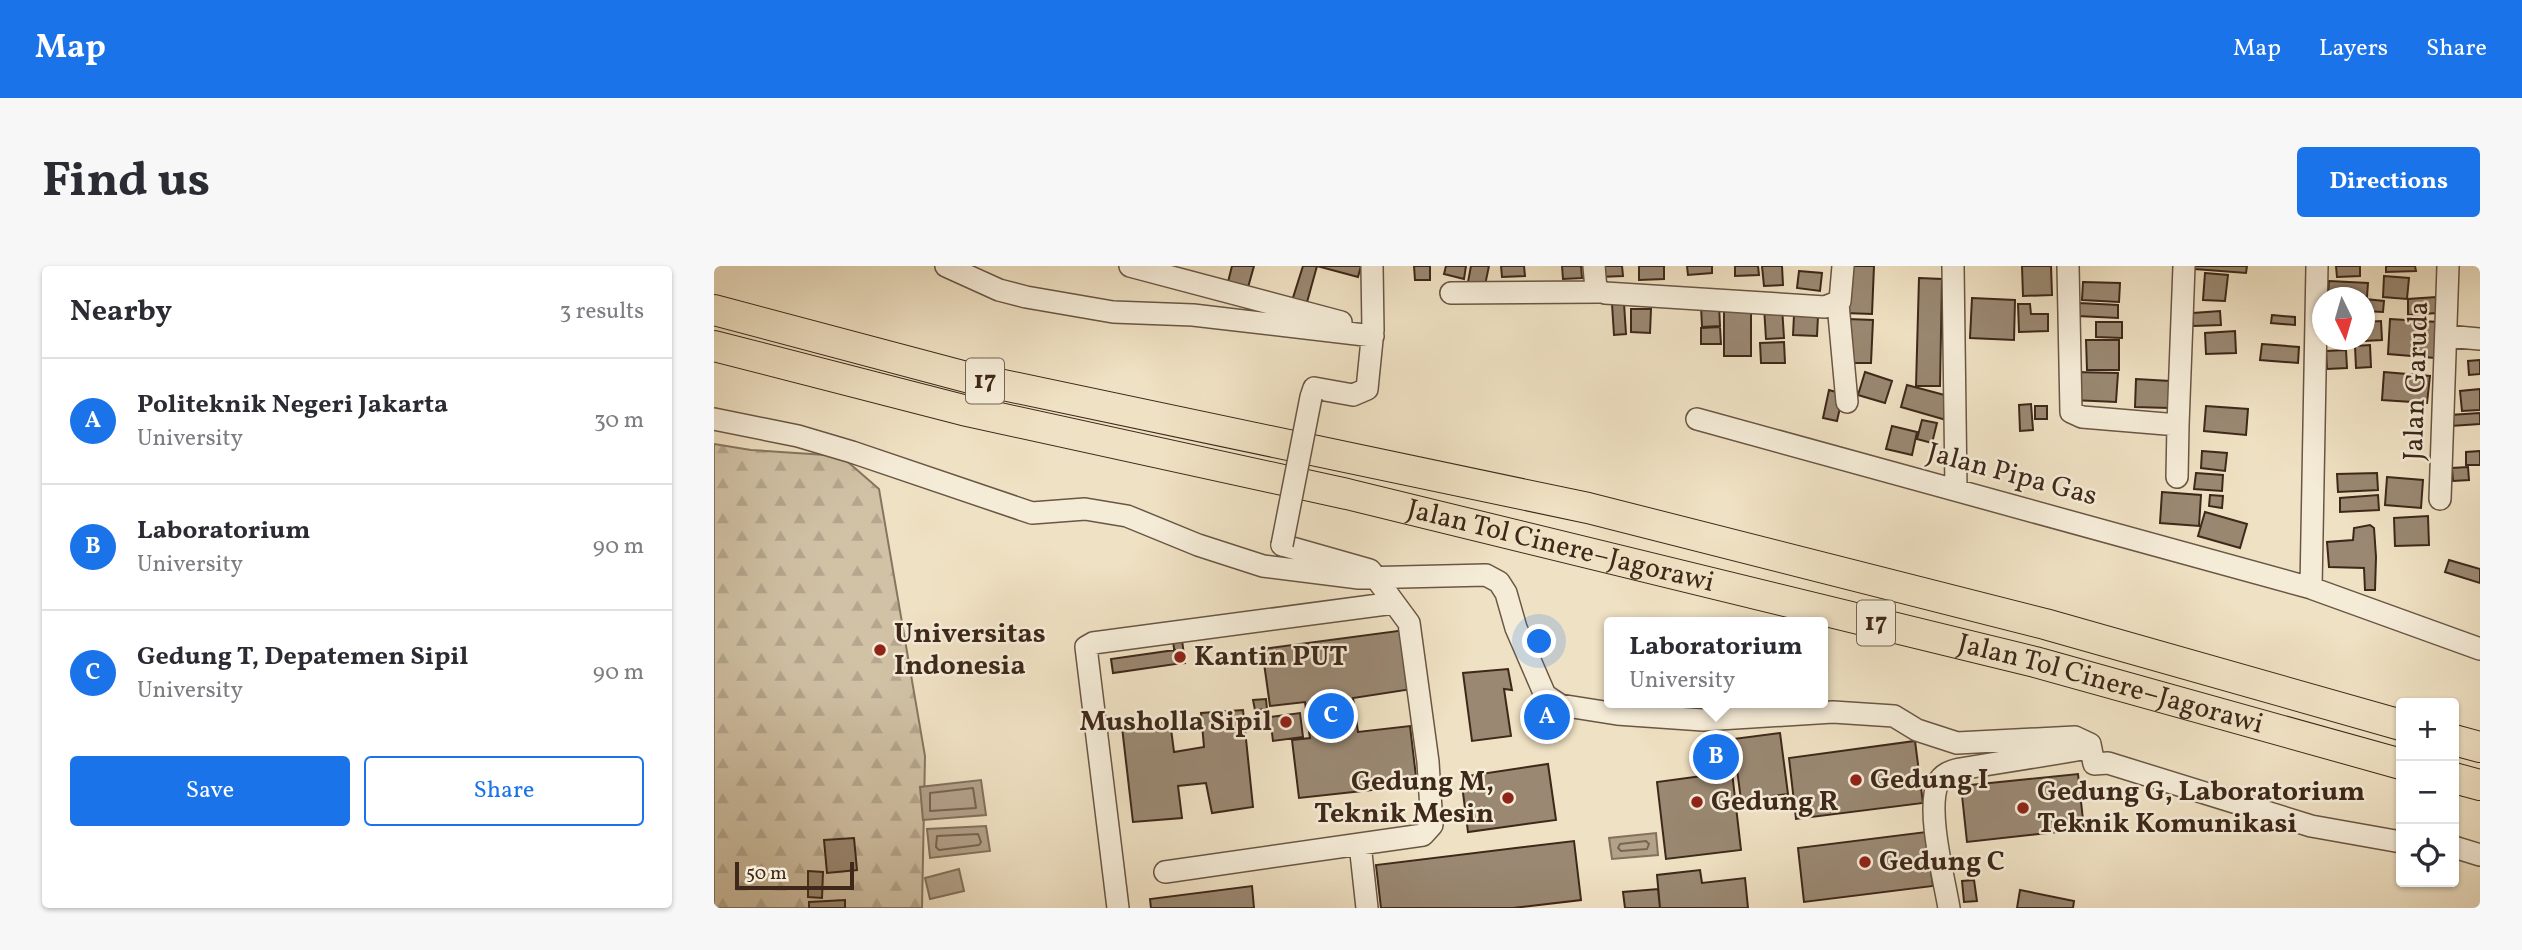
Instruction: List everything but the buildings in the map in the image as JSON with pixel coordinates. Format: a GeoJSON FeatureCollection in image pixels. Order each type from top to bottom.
{"type":"FeatureCollection","features":[{"type":"Feature","properties":{"kind":"highway","name":"Jalan Tol Cinere–Jagorawi"},"geometry":{"type":"LineString","coordinates":[[714,310],[970,378],[1588,508],[2045,624],[2396,724]]}},
{"type":"Feature","properties":{"kind":"highway","name":"Jalan Tol Cinere–Jagorawi"},"geometry":{"type":"LineString","coordinates":[[714,346],[962,410],[1347,494],[2035,662],[2396,763]]}},
{"type":"Feature","properties":{"kind":"highway"},"geometry":{"type":"LineString","coordinates":[[2459,741],[2480,747]]}},
{"type":"Feature","properties":{"kind":"highway"},"geometry":{"type":"LineString","coordinates":[[2459,780],[2480,786]]}},
{"type":"Feature","properties":{"kind":"street"},"geometry":{"type":"LineString","coordinates":[[946,266],[999,290],[1026,298],[1113,312],[1193,315],[1373,333]]}},
{"type":"Feature","properties":{"kind":"street"},"geometry":{"type":"LineString","coordinates":[[1130,266],[1373,333]]}},
{"type":"Feature","properties":{"kind":"street"},"geometry":{"type":"LineString","coordinates":[[1166,872],[1423,835],[1429,831],[1434,818],[1409,623],[1378,578],[1364,568],[1282,545],[1314,388],[1353,395],[1367,389],[1373,333],[1372,266]]}},
{"type":"Feature","properties":{"kind":"street"},"geometry":{"type":"LineString","coordinates":[[1594,266],[1594,285],[1599,292]]}},
{"type":"Feature","properties":{"kind":"street"},"geometry":{"type":"LineString","coordinates":[[1843,266],[1843,289],[1838,304],[1847,402]]}},
{"type":"Feature","properties":{"kind":"street"},"geometry":{"type":"LineString","coordinates":[[1953,266],[1955,489]]}},
{"type":"Feature","properties":{"kind":"street"},"geometry":{"type":"LineString","coordinates":[[2068,266],[2071,412],[2082,417],[2178,425]]}},
{"type":"Feature","properties":{"kind":"street"},"geometry":{"type":"LineString","coordinates":[[2177,477],[2185,266]]}},
{"type":"Feature","properties":{"kind":"street"},"geometry":{"type":"LineString","coordinates":[[2311,588],[2317,266]]}},
{"type":"Feature","properties":{"kind":"street","name":"Jalan Garuda"},"geometry":{"type":"LineString","coordinates":[[2440,499],[2448,266]]}},
{"type":"Feature","properties":{"kind":"street"},"geometry":{"type":"LineString","coordinates":[[1451,293],[1599,292],[1825,307],[1838,304]]}},
{"type":"Feature","properties":{"kind":"street"},"geometry":{"type":"LineString","coordinates":[[2447,336],[2480,339]]}},
{"type":"Feature","properties":{"kind":"street"},"geometry":{"type":"LineString","coordinates":[[714,419],[798,436],[1032,513],[1085,509],[1127,516],[1198,545],[1262,566],[1378,578],[1486,575],[1499,582],[1545,695],[1560,705],[1617,714],[1703,720],[1833,712],[1894,716],[1917,730],[1956,743],[2075,737],[2090,744],[2093,759]]}},
{"type":"Feature","properties":{"kind":"street","name":"Jalan Pipa Gas"},"geometry":{"type":"LineString","coordinates":[[1697,419],[2311,588],[2480,649]]}},
{"type":"Feature","properties":{"kind":"street"},"geometry":{"type":"LineString","coordinates":[[1118,908],[1086,647],[1093,643],[1394,603]]}},
{"type":"Feature","properties":{"kind":"street"},"geometry":{"type":"LineString","coordinates":[[1949,908],[1934,806],[1938,781],[1945,774],[1960,769],[2093,759],[2311,826],[2396,841]]}},
{"type":"Feature","properties":{"kind":"street"},"geometry":{"type":"LineString","coordinates":[[1360,844],[1367,908]]}},
{"type":"Feature","properties":{"kind":"street"},"geometry":{"type":"LineString","coordinates":[[2459,849],[2480,855]]}},
{"type":"Feature","properties":{"kind":"green space"},"geometry":{"type":"Polygon","coordinates":[[[714,444],[751,450],[841,456],[879,489],[925,756],[922,908],[714,908],[714,444]]]}},
{"type":"Feature","properties":{"kind":"water"},"geometry":{"type":"Polygon","coordinates":[[[981,780],[986,815],[923,820],[920,787],[981,780]]]}},
{"type":"Feature","properties":{"kind":"water"},"geometry":{"type":"Polygon","coordinates":[[[986,826],[990,851],[930,858],[927,829],[986,826]]]}},
{"type":"Feature","properties":{"kind":"water"},"geometry":{"type":"Polygon","coordinates":[[[1656,833],[1658,855],[1612,859],[1609,838],[1656,833]]]}},
{"type":"Feature","properties":{"kind":"water"},"geometry":{"type":"Polygon","coordinates":[[[959,869],[964,891],[930,899],[925,878],[959,869]]]}},
{"type":"Feature","properties":{"kind":"place","name":"Universitas Indonesia"},"geometry":{"type":"Point","coordinates":[880,650]}},
{"type":"Feature","properties":{"kind":"place","name":"Kantin PUT"},"geometry":{"type":"Point","coordinates":[1180,657]}},
{"type":"Feature","properties":{"kind":"place","name":"Gedung T, Depatemen Sipil"},"geometry":{"type":"Point","coordinates":[1331,716]}},
{"type":"Feature","properties":{"kind":"place","name":"Politeknik Negeri Jakarta"},"geometry":{"type":"Point","coordinates":[1547,717]}},
{"type":"Feature","properties":{"kind":"place","name":"Musholla Sipil"},"geometry":{"type":"Point","coordinates":[1286,722]}},
{"type":"Feature","properties":{"kind":"place","name":"Laboratorium"},"geometry":{"type":"Point","coordinates":[1716,757]}},
{"type":"Feature","properties":{"kind":"place","name":"Gedung I"},"geometry":{"type":"Point","coordinates":[1856,780]}},
{"type":"Feature","properties":{"kind":"place","name":"Gedung M, Teknik Mesin"},"geometry":{"type":"Point","coordinates":[1508,798]}},
{"type":"Feature","properties":{"kind":"place","name":"Gedung R"},"geometry":{"type":"Point","coordinates":[1697,802]}},
{"type":"Feature","properties":{"kind":"place","name":"Gedung G, Laboratorium Teknik Komunikasi"},"geometry":{"type":"Point","coordinates":[2023,808]}},
{"type":"Feature","properties":{"kind":"place","name":"Gedung C"},"geometry":{"type":"Point","coordinates":[1865,862]}}]}
